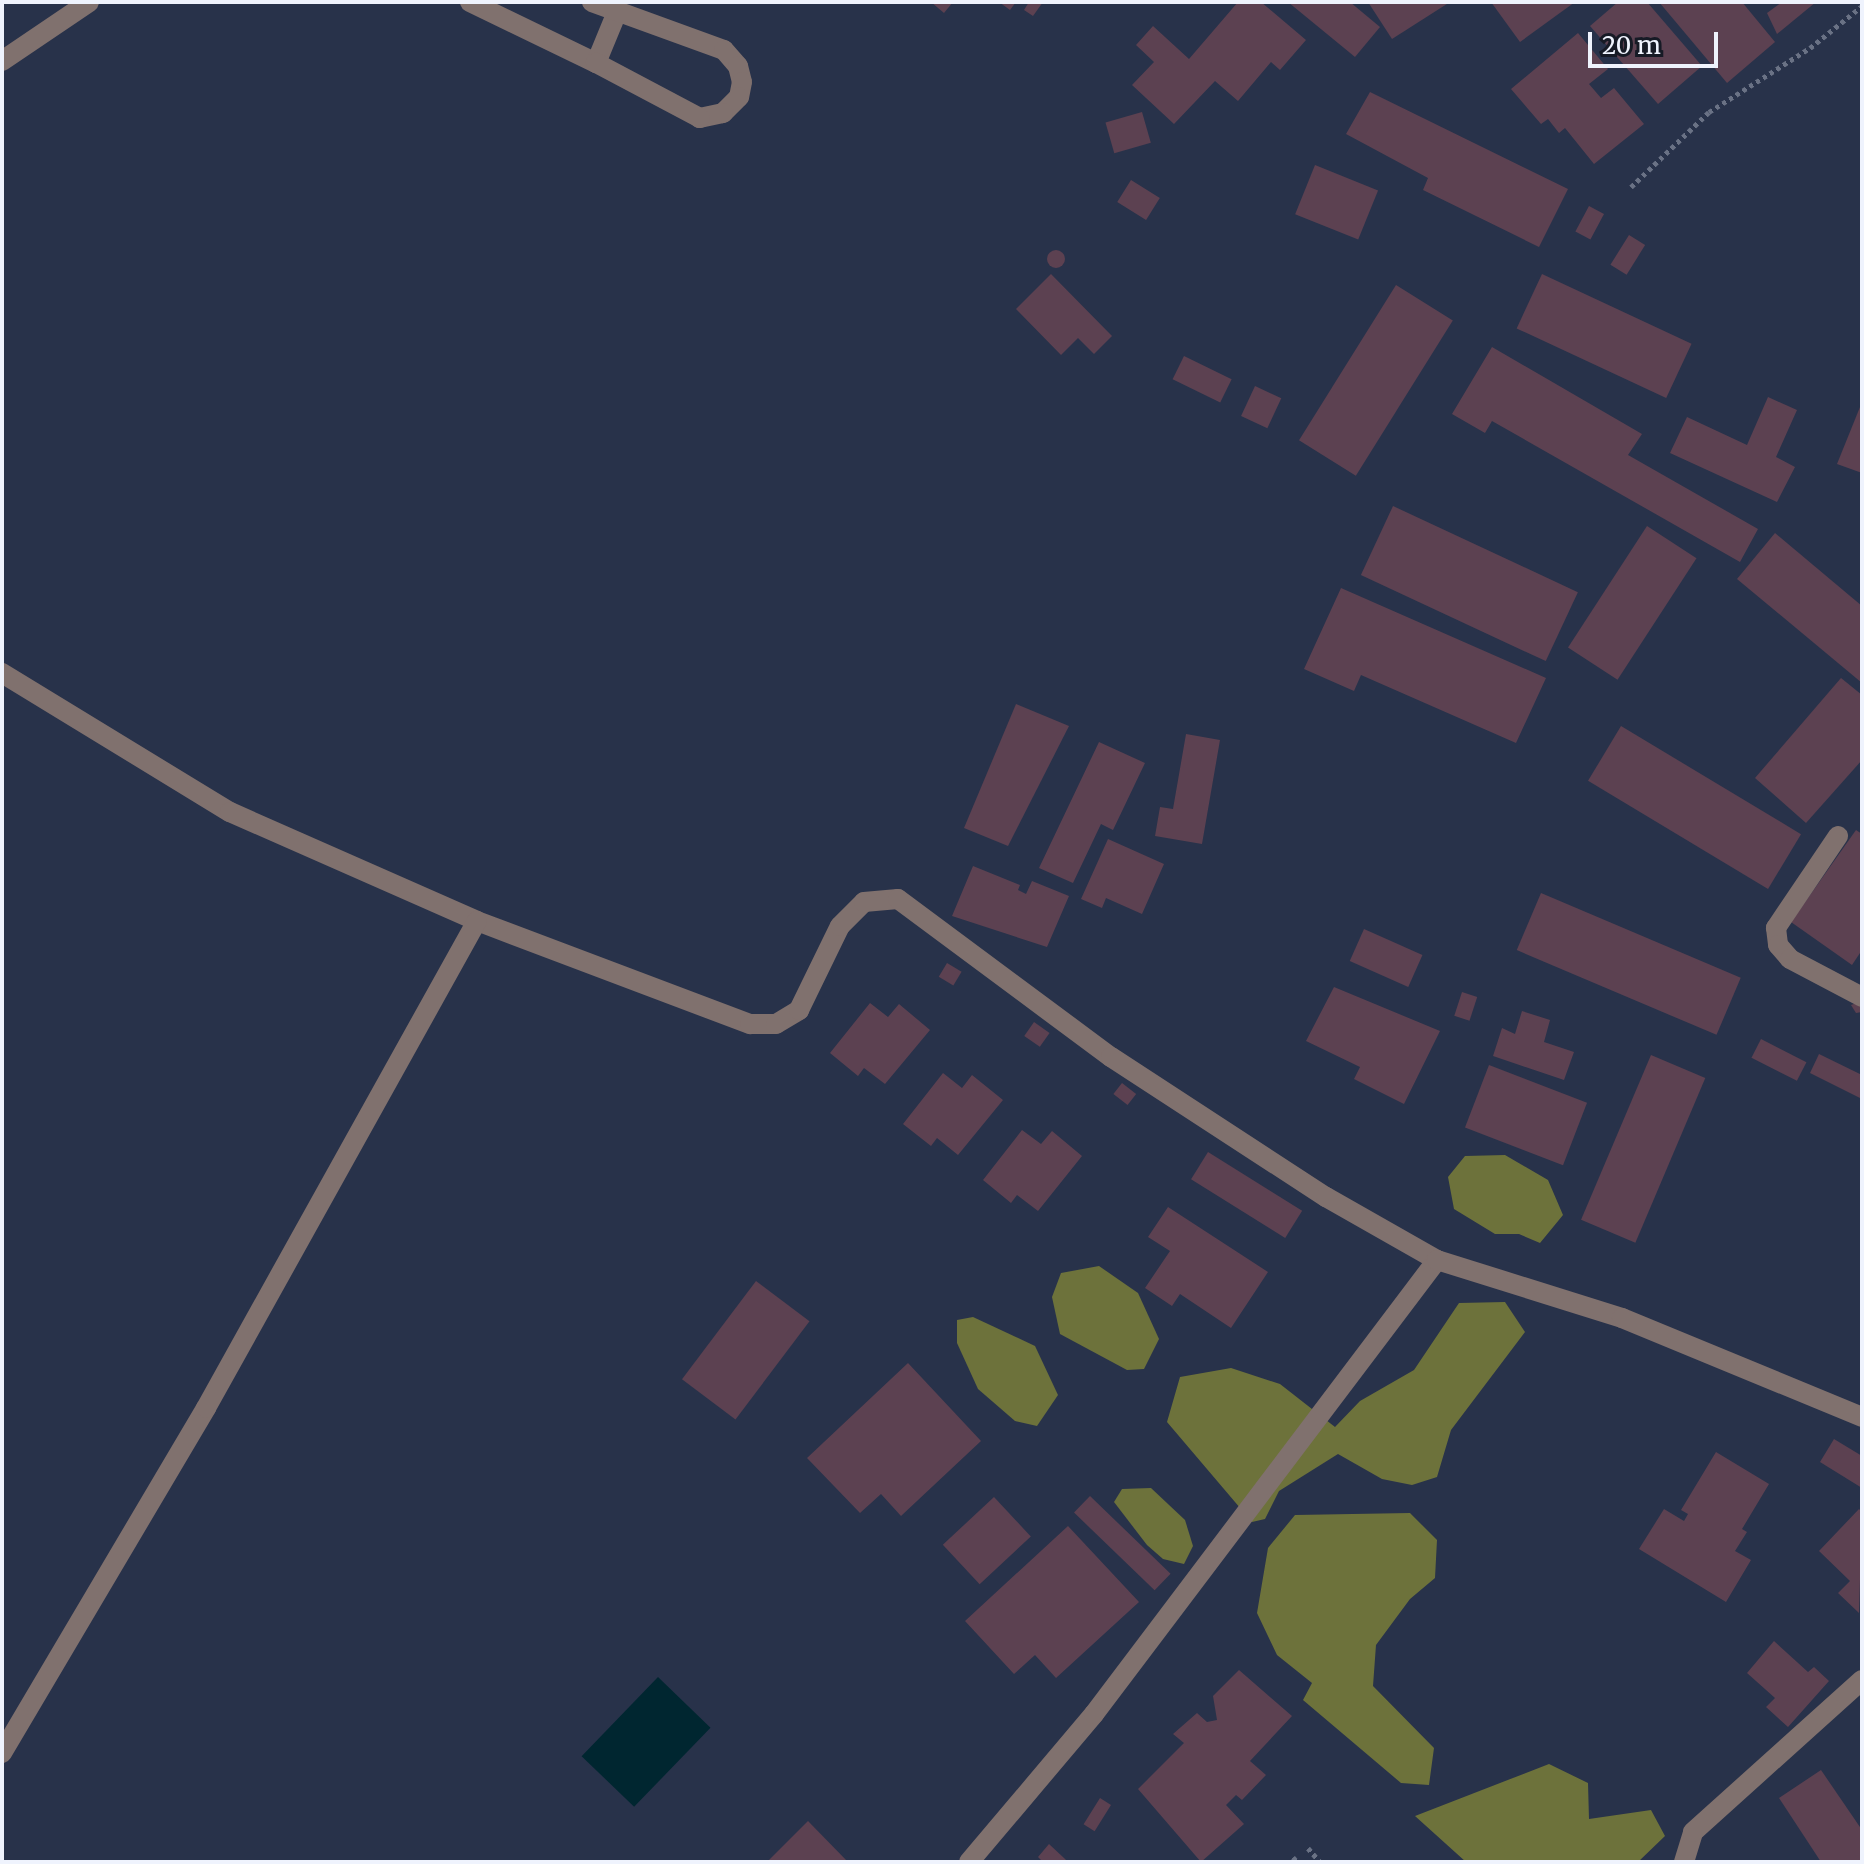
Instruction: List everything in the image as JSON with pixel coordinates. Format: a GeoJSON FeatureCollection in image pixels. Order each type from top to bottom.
{"type":"FeatureCollection","features":[{"type":"Feature","properties":{"kind":"street"},"geometry":{"type":"LineString","coordinates":[[2,61],[89,2]]}},
{"type":"Feature","properties":{"kind":"street"},"geometry":{"type":"LineString","coordinates":[[470,2],[700,118],[723,113],[739,97],[738,66],[724,50],[592,2]]}},
{"type":"Feature","properties":{"kind":"street"},"geometry":{"type":"LineString","coordinates":[[596,63],[617,12]]}},
{"type":"Feature","properties":{"kind":"street"},"geometry":{"type":"LineString","coordinates":[[2,673],[230,812],[477,921],[750,1024],[776,1024],[799,1010],[840,926],[864,902],[898,899],[1111,1057],[1326,1197],[1437,1260],[1622,1318],[1862,1417]]}},
{"type":"Feature","properties":{"kind":"street"},"geometry":{"type":"LineString","coordinates":[[1838,836],[1776,928],[1778,945],[1790,959],[1862,997]]}},
{"type":"Feature","properties":{"kind":"street"},"geometry":{"type":"LineString","coordinates":[[2,1753],[206,1408],[477,921]]}},
{"type":"Feature","properties":{"kind":"street"},"geometry":{"type":"LineString","coordinates":[[969,1862],[1094,1714],[1437,1260]]}},
{"type":"Feature","properties":{"kind":"street"},"geometry":{"type":"LineString","coordinates":[[1684,1862],[1693,1832],[1862,1680]]}},
{"type":"Feature","properties":{"kind":"path"},"geometry":{"type":"LineString","coordinates":[[1631,187],[1709,112],[1810,48],[1862,6]]}},
{"type":"Feature","properties":{"kind":"path"},"geometry":{"type":"LineString","coordinates":[[1308,1848],[1320,1862]]}},
{"type":"Feature","properties":{"kind":"green space"},"geometry":{"type":"Polygon","coordinates":[[[1505,1155],[1548,1180],[1563,1215],[1540,1243],[1519,1234],[1495,1234],[1454,1209],[1448,1177],[1465,1156],[1505,1155]]]}},
{"type":"Feature","properties":{"kind":"green space"},"geometry":{"type":"Polygon","coordinates":[[[1099,1266],[1138,1293],[1159,1339],[1144,1369],[1127,1370],[1060,1334],[1052,1297],[1061,1273],[1099,1266]]]}},
{"type":"Feature","properties":{"kind":"green space"},"geometry":{"type":"Polygon","coordinates":[[[1505,1302],[1525,1332],[1451,1430],[1437,1477],[1412,1485],[1382,1479],[1338,1454],[1279,1491],[1265,1519],[1252,1522],[1167,1422],[1180,1377],[1231,1368],[1280,1384],[1335,1427],[1360,1401],[1414,1370],[1459,1303],[1505,1302]]]}},
{"type":"Feature","properties":{"kind":"green space"},"geometry":{"type":"Polygon","coordinates":[[[973,1317],[1035,1346],[1058,1395],[1037,1426],[1015,1421],[978,1389],[957,1343],[957,1320],[973,1317]]]}},
{"type":"Feature","properties":{"kind":"green space"},"geometry":{"type":"Polygon","coordinates":[[[1151,1488],[1185,1520],[1193,1546],[1184,1564],[1163,1559],[1147,1545],[1114,1502],[1122,1489],[1151,1488]]]}},
{"type":"Feature","properties":{"kind":"green space"},"geometry":{"type":"Polygon","coordinates":[[[1410,1513],[1437,1540],[1435,1578],[1410,1599],[1376,1645],[1373,1686],[1434,1748],[1429,1785],[1401,1783],[1303,1700],[1312,1683],[1277,1655],[1257,1613],[1268,1548],[1295,1515],[1410,1513]]]}},
{"type":"Feature","properties":{"kind":"green space"},"geometry":{"type":"Polygon","coordinates":[[[1549,1764],[1588,1783],[1589,1819],[1651,1810],[1665,1836],[1638,1862],[1466,1862],[1415,1816],[1549,1764]]]}},
{"type":"Feature","properties":{"kind":"water"},"geometry":{"type":"Polygon","coordinates":[[[658,1677],[711,1728],[634,1807],[582,1756],[658,1677]]]}},
{"type":"Feature","properties":{"kind":"building"},"geometry":{"type":"Polygon","coordinates":[[[931,2],[953,2],[944,13],[931,2]]]}},
{"type":"Feature","properties":{"kind":"building"},"geometry":{"type":"Polygon","coordinates":[[[999,2],[1016,2],[1010,10],[999,2]]]}},
{"type":"Feature","properties":{"kind":"building"},"geometry":{"type":"Polygon","coordinates":[[[1029,2],[1043,2],[1033,16],[1024,10],[1029,2]]]}},
{"type":"Feature","properties":{"kind":"building"},"geometry":{"type":"Polygon","coordinates":[[[1238,2],[1261,2],[1306,40],[1280,70],[1271,62],[1238,101],[1215,81],[1174,124],[1132,85],[1154,62],[1136,45],[1153,26],[1189,59],[1238,2]]]}},
{"type":"Feature","properties":{"kind":"building"},"geometry":{"type":"Polygon","coordinates":[[[1288,2],[1350,2],[1380,27],[1355,57],[1288,2]]]}},
{"type":"Feature","properties":{"kind":"building"},"geometry":{"type":"Polygon","coordinates":[[[1368,2],[1450,2],[1392,39],[1368,2]]]}},
{"type":"Feature","properties":{"kind":"building"},"geometry":{"type":"Polygon","coordinates":[[[1491,2],[1575,2],[1520,42],[1491,2]]]}},
{"type":"Feature","properties":{"kind":"building"},"geometry":{"type":"Polygon","coordinates":[[[1618,2],[1647,2],[1702,66],[1658,104],[1590,26],[1618,2]]]}},
{"type":"Feature","properties":{"kind":"building"},"geometry":{"type":"Polygon","coordinates":[[[1659,2],[1742,2],[1775,42],[1727,83],[1659,2]]]}},
{"type":"Feature","properties":{"kind":"building"},"geometry":{"type":"Polygon","coordinates":[[[1782,2],[1816,2],[1777,34],[1767,13],[1782,2]]]}},
{"type":"Feature","properties":{"kind":"building"},"geometry":{"type":"Polygon","coordinates":[[[1578,33],[1608,69],[1589,84],[1601,98],[1614,88],[1644,124],[1594,164],[1565,128],[1559,133],[1548,119],[1541,124],[1511,89],[1578,33]]]}},
{"type":"Feature","properties":{"kind":"building"},"geometry":{"type":"Polygon","coordinates":[[[1370,92],[1568,189],[1539,247],[1423,190],[1428,178],[1346,134],[1370,92]]]}},
{"type":"Feature","properties":{"kind":"building"},"geometry":{"type":"Polygon","coordinates":[[[1142,112],[1151,143],[1114,153],[1105,122],[1142,112]]]}},
{"type":"Feature","properties":{"kind":"building"},"geometry":{"type":"Polygon","coordinates":[[[1315,165],[1378,190],[1358,240],[1295,214],[1315,165]]]}},
{"type":"Feature","properties":{"kind":"building"},"geometry":{"type":"Polygon","coordinates":[[[1131,180],[1160,198],[1146,220],[1117,202],[1131,180]]]}},
{"type":"Feature","properties":{"kind":"building"},"geometry":{"type":"Polygon","coordinates":[[[1589,206],[1604,214],[1590,240],[1575,232],[1589,206]]]}},
{"type":"Feature","properties":{"kind":"building"},"geometry":{"type":"Polygon","coordinates":[[[1629,235],[1645,245],[1627,275],[1610,265],[1629,235]]]}},
{"type":"Feature","properties":{"kind":"building"},"geometry":{"type":"Polygon","coordinates":[[[1056,250],[1065,259],[1056,268],[1047,259],[1056,250]]]}},
{"type":"Feature","properties":{"kind":"building"},"geometry":{"type":"Polygon","coordinates":[[[1051,274],[1112,336],[1094,354],[1078,338],[1061,355],[1016,309],[1051,274]]]}},
{"type":"Feature","properties":{"kind":"building"},"geometry":{"type":"Polygon","coordinates":[[[1542,274],[1692,344],[1666,398],[1517,328],[1542,274]]]}},
{"type":"Feature","properties":{"kind":"building"},"geometry":{"type":"Polygon","coordinates":[[[1396,285],[1453,321],[1356,476],[1299,440],[1396,285]]]}},
{"type":"Feature","properties":{"kind":"building"},"geometry":{"type":"Polygon","coordinates":[[[1492,347],[1642,434],[1628,455],[1758,529],[1740,562],[1492,421],[1485,433],[1452,414],[1492,347]]]}},
{"type":"Feature","properties":{"kind":"building"},"geometry":{"type":"Polygon","coordinates":[[[1184,356],[1232,379],[1220,403],[1173,379],[1184,356]]]}},
{"type":"Feature","properties":{"kind":"building"},"geometry":{"type":"Polygon","coordinates":[[[1255,386],[1281,398],[1267,428],[1241,416],[1255,386]]]}},
{"type":"Feature","properties":{"kind":"building"},"geometry":{"type":"Polygon","coordinates":[[[1768,397],[1797,410],[1776,457],[1795,467],[1777,502],[1670,453],[1687,417],[1747,445],[1768,397]]]}},
{"type":"Feature","properties":{"kind":"building"},"geometry":{"type":"Polygon","coordinates":[[[1862,408],[1862,473],[1837,464],[1862,408]]]}},
{"type":"Feature","properties":{"kind":"building"},"geometry":{"type":"Polygon","coordinates":[[[1393,506],[1578,592],[1546,661],[1361,575],[1393,506]]]}},
{"type":"Feature","properties":{"kind":"building"},"geometry":{"type":"Polygon","coordinates":[[[1647,526],[1696,558],[1618,680],[1568,648],[1647,526]]]}},
{"type":"Feature","properties":{"kind":"building"},"geometry":{"type":"Polygon","coordinates":[[[1775,533],[1862,606],[1862,683],[1737,579],[1775,533]]]}},
{"type":"Feature","properties":{"kind":"building"},"geometry":{"type":"Polygon","coordinates":[[[1341,588],[1546,678],[1516,743],[1361,675],[1354,691],[1304,669],[1341,588]]]}},
{"type":"Feature","properties":{"kind":"building"},"geometry":{"type":"Polygon","coordinates":[[[1841,678],[1862,695],[1862,760],[1806,823],[1755,778],[1841,678]]]}},
{"type":"Feature","properties":{"kind":"building"},"geometry":{"type":"Polygon","coordinates":[[[1016,704],[1069,726],[1008,846],[964,828],[1016,704]]]}},
{"type":"Feature","properties":{"kind":"building"},"geometry":{"type":"Polygon","coordinates":[[[1621,726],[1801,834],[1768,889],[1588,781],[1621,726]]]}},
{"type":"Feature","properties":{"kind":"building"},"geometry":{"type":"Polygon","coordinates":[[[1186,734],[1220,740],[1202,844],[1155,836],[1160,807],[1173,809],[1186,734]]]}},
{"type":"Feature","properties":{"kind":"building"},"geometry":{"type":"Polygon","coordinates":[[[1099,742],[1145,763],[1113,830],[1101,824],[1073,883],[1039,868],[1099,742]]]}},
{"type":"Feature","properties":{"kind":"building"},"geometry":{"type":"Polygon","coordinates":[[[1856,830],[1862,834],[1862,950],[1852,965],[1791,922],[1856,830]]]}},
{"type":"Feature","properties":{"kind":"building"},"geometry":{"type":"Polygon","coordinates":[[[1108,839],[1164,864],[1142,914],[1106,898],[1102,908],[1081,899],[1108,839]]]}},
{"type":"Feature","properties":{"kind":"building"},"geometry":{"type":"Polygon","coordinates":[[[973,866],[1020,885],[1018,890],[1026,894],[1032,881],[1069,896],[1047,947],[952,916],[973,866]]]}},
{"type":"Feature","properties":{"kind":"building"},"geometry":{"type":"Polygon","coordinates":[[[1541,893],[1741,978],[1717,1035],[1517,950],[1541,893]]]}},
{"type":"Feature","properties":{"kind":"building"},"geometry":{"type":"Polygon","coordinates":[[[1364,929],[1422,955],[1408,987],[1350,961],[1364,929]]]}},
{"type":"Feature","properties":{"kind":"building"},"geometry":{"type":"Polygon","coordinates":[[[947,963],[962,972],[953,985],[939,977],[947,963]]]}},
{"type":"Feature","properties":{"kind":"building"},"geometry":{"type":"Polygon","coordinates":[[[1334,987],[1440,1031],[1404,1104],[1354,1079],[1360,1067],[1306,1041],[1334,987]]]}},
{"type":"Feature","properties":{"kind":"building"},"geometry":{"type":"Polygon","coordinates":[[[1462,992],[1477,997],[1469,1021],[1454,1016],[1462,992]]]}},
{"type":"Feature","properties":{"kind":"building"},"geometry":{"type":"Polygon","coordinates":[[[1862,1001],[1862,1012],[1856,1013],[1851,1005],[1862,1001]]]}},
{"type":"Feature","properties":{"kind":"building"},"geometry":{"type":"Polygon","coordinates":[[[870,1003],[888,1017],[899,1004],[930,1030],[885,1084],[864,1068],[858,1076],[830,1053],[870,1003]]]}},
{"type":"Feature","properties":{"kind":"building"},"geometry":{"type":"Polygon","coordinates":[[[1522,1011],[1550,1020],[1544,1042],[1574,1052],[1564,1080],[1493,1056],[1502,1028],[1515,1034],[1522,1011]]]}},
{"type":"Feature","properties":{"kind":"building"},"geometry":{"type":"Polygon","coordinates":[[[1034,1022],[1050,1033],[1040,1047],[1024,1036],[1034,1022]]]}},
{"type":"Feature","properties":{"kind":"building"},"geometry":{"type":"Polygon","coordinates":[[[1761,1039],[1806,1062],[1797,1081],[1751,1058],[1761,1039]]]}},
{"type":"Feature","properties":{"kind":"building"},"geometry":{"type":"Polygon","coordinates":[[[1819,1054],[1862,1075],[1862,1099],[1810,1073],[1819,1054]]]}},
{"type":"Feature","properties":{"kind":"building"},"geometry":{"type":"Polygon","coordinates":[[[1651,1055],[1705,1078],[1635,1243],[1581,1220],[1651,1055]]]}},
{"type":"Feature","properties":{"kind":"building"},"geometry":{"type":"Polygon","coordinates":[[[1489,1065],[1587,1103],[1563,1165],[1465,1128],[1489,1065]]]}},
{"type":"Feature","properties":{"kind":"building"},"geometry":{"type":"Polygon","coordinates":[[[943,1073],[962,1088],[972,1075],[1003,1100],[958,1155],[937,1138],[931,1146],[903,1124],[943,1073]]]}},
{"type":"Feature","properties":{"kind":"building"},"geometry":{"type":"Polygon","coordinates":[[[1122,1083],[1136,1094],[1128,1105],[1113,1094],[1122,1083]]]}},
{"type":"Feature","properties":{"kind":"building"},"geometry":{"type":"Polygon","coordinates":[[[1022,1130],[1041,1144],[1052,1131],[1082,1156],[1038,1211],[1017,1195],[1011,1203],[983,1180],[1022,1130]]]}},
{"type":"Feature","properties":{"kind":"building"},"geometry":{"type":"Polygon","coordinates":[[[1208,1152],[1302,1211],[1285,1238],[1191,1179],[1208,1152]]]}},
{"type":"Feature","properties":{"kind":"building"},"geometry":{"type":"Polygon","coordinates":[[[1168,1207],[1268,1272],[1231,1328],[1180,1294],[1172,1306],[1145,1288],[1170,1251],[1148,1237],[1168,1207]]]}},
{"type":"Feature","properties":{"kind":"building"},"geometry":{"type":"Polygon","coordinates":[[[756,1281],[810,1321],[735,1420],[682,1379],[756,1281]]]}},
{"type":"Feature","properties":{"kind":"building"},"geometry":{"type":"Polygon","coordinates":[[[908,1363],[981,1441],[901,1516],[881,1494],[860,1513],[807,1458],[908,1363]]]}},
{"type":"Feature","properties":{"kind":"building"},"geometry":{"type":"Polygon","coordinates":[[[1834,1439],[1862,1456],[1862,1488],[1820,1462],[1834,1439]]]}},
{"type":"Feature","properties":{"kind":"building"},"geometry":{"type":"Polygon","coordinates":[[[1716,1452],[1769,1484],[1742,1529],[1747,1532],[1735,1551],[1751,1560],[1726,1602],[1639,1549],[1664,1509],[1684,1521],[1688,1514],[1681,1510],[1716,1452]]]}},
{"type":"Feature","properties":{"kind":"building"},"geometry":{"type":"Polygon","coordinates":[[[1090,1496],[1171,1574],[1155,1590],[1074,1513],[1090,1496]]]}},
{"type":"Feature","properties":{"kind":"building"},"geometry":{"type":"Polygon","coordinates":[[[994,1497],[1031,1536],[980,1584],[943,1545],[994,1497]]]}},
{"type":"Feature","properties":{"kind":"building"},"geometry":{"type":"Polygon","coordinates":[[[1859,1509],[1862,1512],[1859,1613],[1838,1593],[1850,1581],[1819,1551],[1859,1509]]]}},
{"type":"Feature","properties":{"kind":"building"},"geometry":{"type":"Polygon","coordinates":[[[1068,1526],[1139,1602],[1056,1678],[1035,1655],[1014,1674],[965,1621],[1068,1526]]]}},
{"type":"Feature","properties":{"kind":"building"},"geometry":{"type":"Polygon","coordinates":[[[1774,1641],[1808,1672],[1814,1667],[1829,1681],[1788,1727],[1766,1707],[1775,1698],[1747,1673],[1774,1641]]]}},
{"type":"Feature","properties":{"kind":"building"},"geometry":{"type":"Polygon","coordinates":[[[1239,1670],[1292,1716],[1250,1761],[1266,1775],[1242,1800],[1236,1795],[1226,1805],[1244,1824],[1201,1862],[1138,1789],[1184,1743],[1173,1734],[1197,1713],[1207,1722],[1217,1720],[1213,1696],[1239,1670]]]}},
{"type":"Feature","properties":{"kind":"building"},"geometry":{"type":"Polygon","coordinates":[[[1821,1770],[1862,1830],[1862,1862],[1821,1862],[1779,1798],[1821,1770]]]}},
{"type":"Feature","properties":{"kind":"building"},"geometry":{"type":"Polygon","coordinates":[[[1100,1798],[1111,1805],[1095,1831],[1084,1824],[1100,1798]]]}},
{"type":"Feature","properties":{"kind":"building"},"geometry":{"type":"Polygon","coordinates":[[[808,1821],[848,1862],[767,1862],[808,1821]]]}},
{"type":"Feature","properties":{"kind":"building"},"geometry":{"type":"Polygon","coordinates":[[[1049,1844],[1068,1862],[1043,1862],[1038,1857],[1049,1844]]]}}]}
